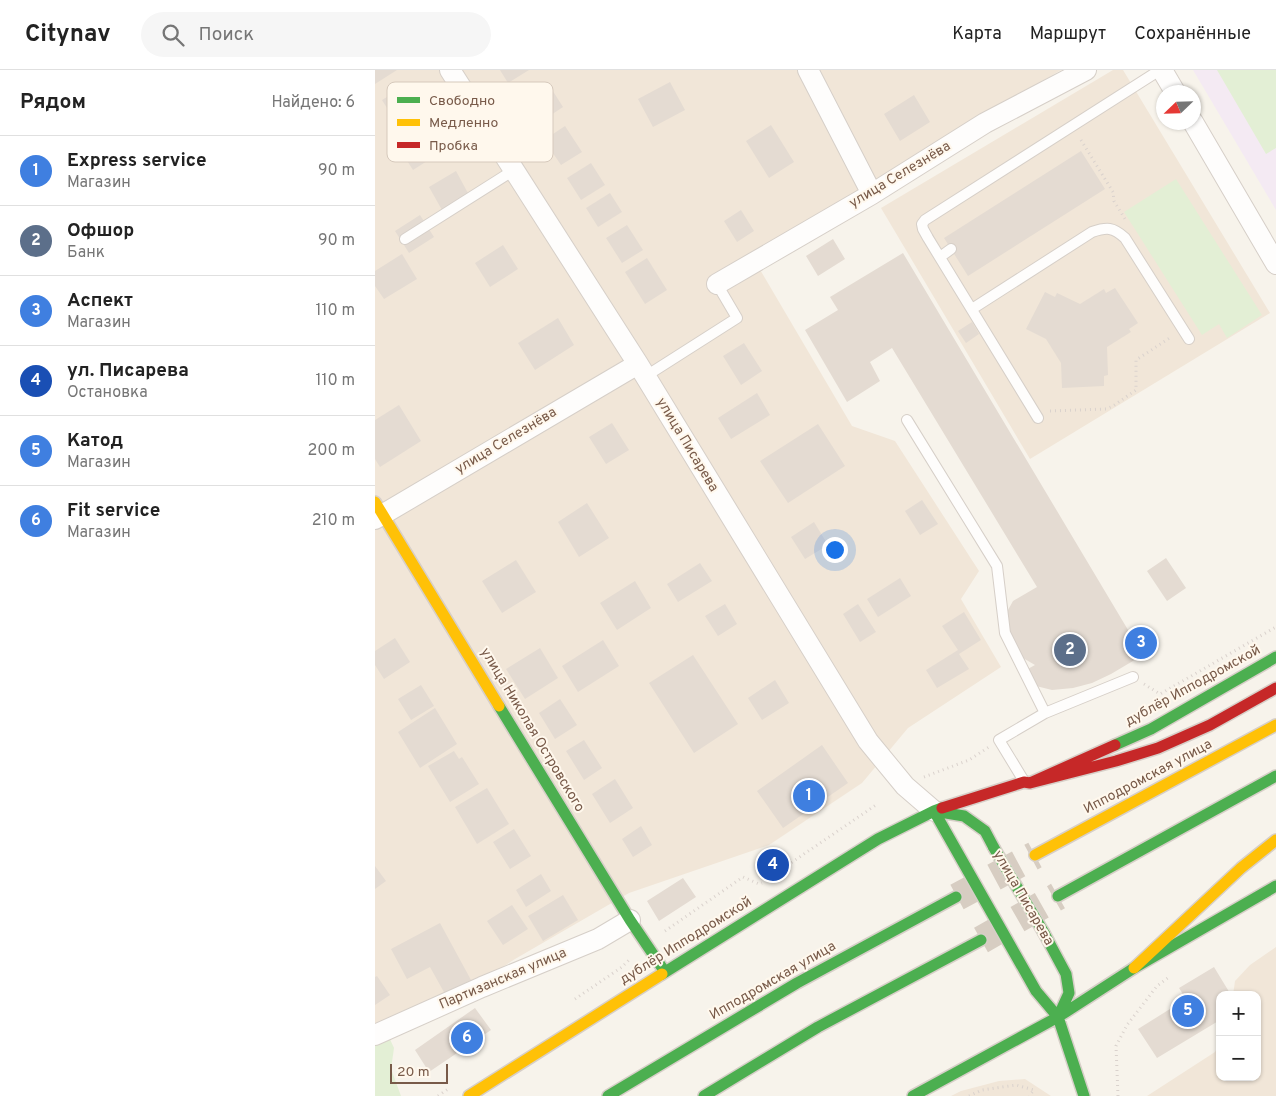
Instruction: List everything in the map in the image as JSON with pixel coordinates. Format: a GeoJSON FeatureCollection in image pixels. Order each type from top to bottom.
{"type":"FeatureCollection","features":[{"type":"Feature","properties":{"kind":"main road","name":"улица Николая Островского"},"geometry":{"type":"LineString","coordinates":[[378,512],[630,920],[665,972]]}},
{"type":"Feature","properties":{"kind":"main road","name":"дублёр Ипподромской"},"geometry":{"type":"LineString","coordinates":[[469,1096],[878,839],[934,811],[1027,782],[1151,729],[1276,657]]}},
{"type":"Feature","properties":{"kind":"main road"},"geometry":{"type":"LineString","coordinates":[[1027,782],[1116,761],[1158,748],[1210,726],[1276,688]]}},
{"type":"Feature","properties":{"kind":"main road","name":"Ипподромская улица"},"geometry":{"type":"LineString","coordinates":[[1035,855],[1276,726]]}},
{"type":"Feature","properties":{"kind":"main road"},"geometry":{"type":"LineString","coordinates":[[1058,896],[1276,776]]}},
{"type":"Feature","properties":{"kind":"main road","name":"улица Писарева"},"geometry":{"type":"LineString","coordinates":[[934,811],[964,816],[985,831],[1066,974],[1069,993],[1058,1017]]}},
{"type":"Feature","properties":{"kind":"main road","name":"улица Писарева"},"geometry":{"type":"LineString","coordinates":[[934,811],[1036,991],[1058,1017],[1084,1096]]}},
{"type":"Feature","properties":{"kind":"main road"},"geometry":{"type":"LineString","coordinates":[[1134,968],[1241,868],[1276,840]]}},
{"type":"Feature","properties":{"kind":"main road"},"geometry":{"type":"LineString","coordinates":[[913,1096],[1058,1017],[1134,968],[1276,886]]}},
{"type":"Feature","properties":{"kind":"main road","name":"Ипподромская улица"},"geometry":{"type":"LineString","coordinates":[[607,1096],[797,983],[956,897]]}},
{"type":"Feature","properties":{"kind":"main road"},"geometry":{"type":"LineString","coordinates":[[705,1096],[819,1027],[981,940]]}},
{"type":"Feature","properties":{"kind":"street","name":"улица Писарева"},"geometry":{"type":"LineString","coordinates":[[450,70],[458,82]]}},
{"type":"Feature","properties":{"kind":"street"},"geometry":{"type":"LineString","coordinates":[[808,70],[872,194]]}},
{"type":"Feature","properties":{"kind":"street","name":"улица Селезнёва"},"geometry":{"type":"LineString","coordinates":[[717,284],[872,194],[985,123],[1086,70]]}},
{"type":"Feature","properties":{"kind":"street"},"geometry":{"type":"LineString","coordinates":[[1161,70],[1171,85]]}},
{"type":"Feature","properties":{"kind":"street"},"geometry":{"type":"LineString","coordinates":[[1198,130],[1276,264]]}},
{"type":"Feature","properties":{"kind":"street","name":"улица Писарева"},"geometry":{"type":"LineString","coordinates":[[509,162],[642,370],[867,741],[905,786],[934,811]]}},
{"type":"Feature","properties":{"kind":"street","name":"улица Селезнёва"},"geometry":{"type":"LineString","coordinates":[[378,512],[642,370]]}},
{"type":"Feature","properties":{"kind":"street","name":"Партизанская улица"},"geometry":{"type":"LineString","coordinates":[[375,1035],[482,987],[598,939],[630,920]]}},
{"type":"Feature","properties":{"kind":"lane"},"geometry":{"type":"LineString","coordinates":[[1036,415],[923,229],[922,224],[925,220],[1161,70]]}},
{"type":"Feature","properties":{"kind":"lane"},"geometry":{"type":"LineString","coordinates":[[405,238],[514,170]]}},
{"type":"Feature","properties":{"kind":"lane"},"geometry":{"type":"LineString","coordinates":[[972,309],[1092,232],[1109,228],[1125,238],[1189,339]]}},
{"type":"Feature","properties":{"kind":"lane"},"geometry":{"type":"LineString","coordinates":[[940,257],[951,249]]}},
{"type":"Feature","properties":{"kind":"lane"},"geometry":{"type":"LineString","coordinates":[[642,370],[737,318],[717,284]]}},
{"type":"Feature","properties":{"kind":"lane"},"geometry":{"type":"LineString","coordinates":[[907,420],[997,566],[1005,633],[1045,714]]}},
{"type":"Feature","properties":{"kind":"lane"},"geometry":{"type":"LineString","coordinates":[[1027,782],[999,740],[1045,714],[1133,677]]}},
{"type":"Feature","properties":{"kind":"path"},"geometry":{"type":"LineString","coordinates":[[1036,415],[1106,409],[1113,406],[1136,390],[1136,360],[1183,329]]}},
{"type":"Feature","properties":{"kind":"path"},"geometry":{"type":"LineString","coordinates":[[1133,677],[1160,694],[1276,627]]}},
{"type":"Feature","properties":{"kind":"path"},"geometry":{"type":"LineString","coordinates":[[921,778],[969,760],[999,740]]}},
{"type":"Feature","properties":{"kind":"path"},"geometry":{"type":"LineString","coordinates":[[775,874],[876,805]]}},
{"type":"Feature","properties":{"kind":"path"},"geometry":{"type":"LineString","coordinates":[[595,984],[622,967],[647,944],[743,877],[759,884],[767,879]]}},
{"type":"Feature","properties":{"kind":"path"},"geometry":{"type":"LineString","coordinates":[[1118,1096],[1116,1046],[1127,1026],[1157,986],[1172,974]]}},
{"type":"Feature","properties":{"kind":"path"},"geometry":{"type":"LineString","coordinates":[[969,1096],[982,1090],[1016,1085],[1034,1090],[1029,1096]]}},
{"type":"Feature","properties":{"kind":"shaded area"},"geometry":{"type":"Polygon","coordinates":[[[375,70],[1061,70],[752,256],[852,426],[895,441],[979,571],[961,599],[1001,667],[908,728],[862,783],[769,845],[629,893],[515,959],[375,1050],[375,70]]]}},
{"type":"Feature","properties":{"kind":"shaded area"},"geometry":{"type":"Polygon","coordinates":[[[1113,70],[1123,70],[1156,125],[1156,130],[1159,130],[1270,313],[1030,459],[881,208],[1113,70]]]}},
{"type":"Feature","properties":{"kind":"shaded area"},"geometry":{"type":"Polygon","coordinates":[[[1193,70],[1276,70],[1276,210],[1193,70]]]}},
{"type":"Feature","properties":{"kind":"shaded area"},"geometry":{"type":"Polygon","coordinates":[[[1276,947],[1276,1096],[1147,1096],[1216,1050],[1216,1081],[1261,1081],[1261,991],[1234,991],[1235,981],[1250,965],[1276,947]]]}},
{"type":"Feature","properties":{"kind":"shaded area"},"geometry":{"type":"Polygon","coordinates":[[[1025,1079],[1051,1096],[951,1096],[961,1091],[999,1081],[1025,1079]]]}},
{"type":"Feature","properties":{"kind":"green space"},"geometry":{"type":"Polygon","coordinates":[[[1217,70],[1276,70],[1276,148],[1266,154],[1217,70]]]}},
{"type":"Feature","properties":{"kind":"green space"},"geometry":{"type":"Polygon","coordinates":[[[1176,179],[1262,315],[1227,338],[1219,324],[1202,335],[1124,212],[1176,179]]]}},
{"type":"Feature","properties":{"kind":"green space"},"geometry":{"type":"Polygon","coordinates":[[[388,1035],[394,1048],[391,1069],[401,1096],[375,1096],[375,1041],[388,1035]]]}},
{"type":"Feature","properties":{"kind":"building"},"geometry":{"type":"Polygon","coordinates":[[[375,70],[397,70],[375,84],[375,70]]]}},
{"type":"Feature","properties":{"kind":"building"},"geometry":{"type":"Polygon","coordinates":[[[500,70],[529,70],[510,82],[507,82],[500,70]]]}},
{"type":"Feature","properties":{"kind":"building"},"geometry":{"type":"Polygon","coordinates":[[[670,82],[685,110],[653,127],[638,99],[670,82]]]}},
{"type":"Feature","properties":{"kind":"building"},"geometry":{"type":"Polygon","coordinates":[[[553,91],[563,107],[553,114],[553,91]]]}},
{"type":"Feature","properties":{"kind":"building"},"geometry":{"type":"Polygon","coordinates":[[[914,95],[930,122],[900,141],[884,114],[914,95]]]}},
{"type":"Feature","properties":{"kind":"building"},"geometry":{"type":"Polygon","coordinates":[[[387,97],[387,108],[382,100],[387,97]]]}},
{"type":"Feature","properties":{"kind":"building"},"geometry":{"type":"Polygon","coordinates":[[[771,125],[794,162],[769,178],[746,141],[771,125]]]}},
{"type":"Feature","properties":{"kind":"building"},"geometry":{"type":"Polygon","coordinates":[[[565,126],[582,152],[561,165],[553,153],[553,134],[565,126]]]}},
{"type":"Feature","properties":{"kind":"building"},"geometry":{"type":"Polygon","coordinates":[[[1081,151],[1105,189],[968,276],[944,238],[1081,151]]]}},
{"type":"Feature","properties":{"kind":"building"},"geometry":{"type":"Polygon","coordinates":[[[408,162],[426,162],[413,170],[408,162]]]}},
{"type":"Feature","properties":{"kind":"building"},"geometry":{"type":"Polygon","coordinates":[[[591,163],[605,185],[581,200],[567,178],[591,163]]]}},
{"type":"Feature","properties":{"kind":"building"},"geometry":{"type":"Polygon","coordinates":[[[456,171],[469,195],[442,210],[429,187],[456,171]]]}},
{"type":"Feature","properties":{"kind":"building"},"geometry":{"type":"Polygon","coordinates":[[[610,193],[622,212],[598,227],[586,208],[610,193]]]}},
{"type":"Feature","properties":{"kind":"building"},"geometry":{"type":"Polygon","coordinates":[[[741,210],[754,231],[737,242],[724,221],[741,210]]]}},
{"type":"Feature","properties":{"kind":"building"},"geometry":{"type":"Polygon","coordinates":[[[420,215],[434,237],[409,253],[395,231],[420,215]]]}},
{"type":"Feature","properties":{"kind":"building"},"geometry":{"type":"Polygon","coordinates":[[[627,225],[643,250],[622,263],[606,238],[627,225]]]}},
{"type":"Feature","properties":{"kind":"building"},"geometry":{"type":"Polygon","coordinates":[[[833,239],[845,259],[818,276],[806,256],[833,239]]]}},
{"type":"Feature","properties":{"kind":"building"},"geometry":{"type":"Polygon","coordinates":[[[503,245],[518,269],[490,287],[475,263],[503,245]]]}},
{"type":"Feature","properties":{"kind":"building"},"geometry":{"type":"Polygon","coordinates":[[[903,253],[1143,655],[1092,683],[1073,688],[1052,690],[1036,686],[1026,670],[1035,665],[1023,658],[1005,622],[1013,601],[1037,587],[892,348],[870,362],[880,381],[847,402],[805,330],[838,310],[830,297],[903,253]]]}},
{"type":"Feature","properties":{"kind":"building"},"geometry":{"type":"Polygon","coordinates":[[[402,254],[417,279],[384,299],[375,286],[375,271],[402,254]]]}},
{"type":"Feature","properties":{"kind":"building"},"geometry":{"type":"Polygon","coordinates":[[[647,258],[667,290],[645,304],[625,272],[647,258]]]}},
{"type":"Feature","properties":{"kind":"building"},"geometry":{"type":"Polygon","coordinates":[[[1115,288],[1138,323],[1129,329],[1131,332],[1107,347],[1108,375],[1104,376],[1104,386],[1062,388],[1061,363],[1046,339],[1026,329],[1045,292],[1055,297],[1057,293],[1080,304],[1104,289],[1106,293],[1115,288]]]}},
{"type":"Feature","properties":{"kind":"building"},"geometry":{"type":"Polygon","coordinates":[[[558,318],[574,345],[535,370],[518,343],[558,318]]]}},
{"type":"Feature","properties":{"kind":"building"},"geometry":{"type":"Polygon","coordinates":[[[972,322],[979,334],[966,343],[958,331],[972,322]]]}},
{"type":"Feature","properties":{"kind":"building"},"geometry":{"type":"Polygon","coordinates":[[[744,343],[762,371],[741,385],[723,356],[744,343]]]}},
{"type":"Feature","properties":{"kind":"building"},"geometry":{"type":"Polygon","coordinates":[[[757,393],[770,415],[731,439],[718,418],[757,393]]]}},
{"type":"Feature","properties":{"kind":"building"},"geometry":{"type":"Polygon","coordinates":[[[399,405],[421,441],[380,467],[375,459],[375,420],[399,405]]]}},
{"type":"Feature","properties":{"kind":"building"},"geometry":{"type":"Polygon","coordinates":[[[612,423],[629,450],[606,464],[589,437],[612,423]]]}},
{"type":"Feature","properties":{"kind":"building"},"geometry":{"type":"Polygon","coordinates":[[[818,424],[845,466],[788,503],[760,461],[818,424]]]}},
{"type":"Feature","properties":{"kind":"building"},"geometry":{"type":"Polygon","coordinates":[[[922,500],[938,524],[920,535],[905,511],[922,500]]]}},
{"type":"Feature","properties":{"kind":"building"},"geometry":{"type":"Polygon","coordinates":[[[587,503],[609,538],[579,557],[558,522],[587,503]]]}},
{"type":"Feature","properties":{"kind":"building"},"geometry":{"type":"Polygon","coordinates":[[[814,522],[828,545],[805,559],[791,537],[814,522]]]}},
{"type":"Feature","properties":{"kind":"building"},"geometry":{"type":"Polygon","coordinates":[[[1166,558],[1186,588],[1167,601],[1147,571],[1166,558]]]}},
{"type":"Feature","properties":{"kind":"building"},"geometry":{"type":"Polygon","coordinates":[[[516,560],[536,592],[502,613],[482,581],[516,560]]]}},
{"type":"Feature","properties":{"kind":"building"},"geometry":{"type":"Polygon","coordinates":[[[700,563],[712,581],[678,602],[667,584],[700,563]]]}},
{"type":"Feature","properties":{"kind":"building"},"geometry":{"type":"Polygon","coordinates":[[[900,578],[911,596],[878,617],[867,599],[900,578]]]}},
{"type":"Feature","properties":{"kind":"building"},"geometry":{"type":"Polygon","coordinates":[[[635,581],[651,608],[617,630],[600,603],[635,581]]]}},
{"type":"Feature","properties":{"kind":"building"},"geometry":{"type":"Polygon","coordinates":[[[725,604],[737,624],[718,636],[705,616],[725,604]]]}},
{"type":"Feature","properties":{"kind":"building"},"geometry":{"type":"Polygon","coordinates":[[[858,604],[876,632],[860,642],[843,614],[858,604]]]}},
{"type":"Feature","properties":{"kind":"building"},"geometry":{"type":"Polygon","coordinates":[[[964,612],[981,640],[959,654],[969,669],[937,688],[926,670],[958,650],[942,626],[964,612]]]}},
{"type":"Feature","properties":{"kind":"building"},"geometry":{"type":"Polygon","coordinates":[[[395,638],[410,662],[384,679],[375,665],[375,651],[395,638]]]}},
{"type":"Feature","properties":{"kind":"building"},"geometry":{"type":"Polygon","coordinates":[[[603,640],[619,666],[578,692],[562,666],[603,640]]]}},
{"type":"Feature","properties":{"kind":"building"},"geometry":{"type":"Polygon","coordinates":[[[540,648],[558,678],[525,699],[506,669],[540,648]]]}},
{"type":"Feature","properties":{"kind":"building"},"geometry":{"type":"Polygon","coordinates":[[[693,655],[738,724],[694,753],[649,683],[693,655]]]}},
{"type":"Feature","properties":{"kind":"building"},"geometry":{"type":"Polygon","coordinates":[[[775,680],[789,703],[762,720],[748,698],[775,680]]]}},
{"type":"Feature","properties":{"kind":"building"},"geometry":{"type":"Polygon","coordinates":[[[421,685],[434,706],[411,720],[398,699],[421,685]]]}},
{"type":"Feature","properties":{"kind":"building"},"geometry":{"type":"Polygon","coordinates":[[[560,699],[577,725],[555,739],[539,713],[560,699]]]}},
{"type":"Feature","properties":{"kind":"building"},"geometry":{"type":"Polygon","coordinates":[[[435,708],[457,744],[420,768],[398,732],[435,708]]]}},
{"type":"Feature","properties":{"kind":"building"},"geometry":{"type":"Polygon","coordinates":[[[584,740],[602,768],[584,780],[566,751],[584,740]]]}},
{"type":"Feature","properties":{"kind":"building"},"geometry":{"type":"Polygon","coordinates":[[[822,745],[848,783],[783,828],[757,791],[822,745]]]}},
{"type":"Feature","properties":{"kind":"building"},"geometry":{"type":"Polygon","coordinates":[[[454,751],[459,759],[462,757],[479,784],[450,802],[428,766],[454,751]]]}},
{"type":"Feature","properties":{"kind":"building"},"geometry":{"type":"Polygon","coordinates":[[[615,779],[633,808],[610,823],[592,794],[615,779]]]}},
{"type":"Feature","properties":{"kind":"building"},"geometry":{"type":"Polygon","coordinates":[[[487,788],[509,824],[477,844],[455,807],[487,788]]]}},
{"type":"Feature","properties":{"kind":"building"},"geometry":{"type":"Polygon","coordinates":[[[641,826],[652,845],[633,857],[622,839],[641,826]]]}},
{"type":"Feature","properties":{"kind":"building"},"geometry":{"type":"Polygon","coordinates":[[[514,829],[531,856],[510,869],[493,842],[514,829]]]}},
{"type":"Feature","properties":{"kind":"building"},"geometry":{"type":"Polygon","coordinates":[[[375,866],[386,881],[375,889],[375,866]]]}},
{"type":"Feature","properties":{"kind":"building"},"geometry":{"type":"Polygon","coordinates":[[[541,874],[551,891],[526,907],[516,890],[541,874]]]}},
{"type":"Feature","properties":{"kind":"building"},"geometry":{"type":"Polygon","coordinates":[[[683,878],[696,897],[659,921],[647,901],[683,878]]]}},
{"type":"Feature","properties":{"kind":"building"},"geometry":{"type":"Polygon","coordinates":[[[563,895],[578,920],[543,941],[528,916],[563,895]]]}},
{"type":"Feature","properties":{"kind":"building"},"geometry":{"type":"Polygon","coordinates":[[[512,905],[528,929],[503,945],[487,921],[512,905]]]}},
{"type":"Feature","properties":{"kind":"building"},"geometry":{"type":"Polygon","coordinates":[[[440,923],[471,980],[445,994],[430,967],[407,979],[391,949],[440,923]]]}},
{"type":"Feature","properties":{"kind":"building"},"geometry":{"type":"Polygon","coordinates":[[[1214,967],[1229,991],[1216,991],[1216,1022],[1157,1058],[1138,1029],[1186,999],[1179,988],[1214,967]]]}},
{"type":"Feature","properties":{"kind":"building"},"geometry":{"type":"Polygon","coordinates":[[[377,976],[390,995],[375,1005],[375,977],[377,976]]]}},
{"type":"Feature","properties":{"kind":"building"},"geometry":{"type":"Polygon","coordinates":[[[475,1008],[491,1030],[429,1072],[415,1050],[475,1008]]]}},
{"type":"Feature","properties":{"kind":"tunnel"},"geometry":{"type":"LineString","coordinates":[[957,897],[1035,855]]}},
{"type":"Feature","properties":{"kind":"tunnel"},"geometry":{"type":"LineString","coordinates":[[981,940],[1058,896]]}},
{"type":"Feature","properties":{"kind":"traffic: fast"},"geometry":{"type":"LineString","coordinates":[[1115,745],[1151,729],[1276,657]]}},
{"type":"Feature","properties":{"kind":"traffic: fast"},"geometry":{"type":"LineString","coordinates":[[499,706],[630,920],[665,972]]}},
{"type":"Feature","properties":{"kind":"traffic: fast"},"geometry":{"type":"LineString","coordinates":[[1058,896],[1276,776]]}},
{"type":"Feature","properties":{"kind":"traffic: fast"},"geometry":{"type":"LineString","coordinates":[[662,974],[878,839],[942,808]]}},
{"type":"Feature","properties":{"kind":"traffic: fast"},"geometry":{"type":"LineString","coordinates":[[934,811],[1036,991],[1058,1017],[1084,1096]]}},
{"type":"Feature","properties":{"kind":"traffic: fast"},"geometry":{"type":"LineString","coordinates":[[934,811],[964,816],[985,831],[994,848]]}},
{"type":"Feature","properties":{"kind":"traffic: fast"},"geometry":{"type":"LineString","coordinates":[[994,848],[1044,933]]}},
{"type":"Feature","properties":{"kind":"traffic: fast"},"geometry":{"type":"LineString","coordinates":[[913,1096],[1058,1017],[1134,968],[1276,886]]}},
{"type":"Feature","properties":{"kind":"traffic: fast"},"geometry":{"type":"LineString","coordinates":[[608,1096],[797,983],[956,897]]}},
{"type":"Feature","properties":{"kind":"traffic: fast"},"geometry":{"type":"LineString","coordinates":[[1044,933],[1066,974],[1069,993],[1058,1017]]}},
{"type":"Feature","properties":{"kind":"traffic: fast"},"geometry":{"type":"LineString","coordinates":[[704,1096],[818,1027],[981,940]]}},
{"type":"Feature","properties":{"kind":"traffic: slow"},"geometry":{"type":"LineString","coordinates":[[375,502],[499,706]]}},
{"type":"Feature","properties":{"kind":"traffic: slow"},"geometry":{"type":"LineString","coordinates":[[1035,855],[1276,725]]}},
{"type":"Feature","properties":{"kind":"traffic: slow"},"geometry":{"type":"LineString","coordinates":[[1134,968],[1241,868],[1276,840]]}},
{"type":"Feature","properties":{"kind":"traffic: slow"},"geometry":{"type":"LineString","coordinates":[[469,1096],[662,974]]}},
{"type":"Feature","properties":{"kind":"traffic: jam"},"geometry":{"type":"LineString","coordinates":[[1030,783],[1158,748],[1210,725],[1276,688]]}},
{"type":"Feature","properties":{"kind":"traffic: jam"},"geometry":{"type":"LineString","coordinates":[[942,808],[1024,782],[1030,783],[1115,745]]}},
{"type":"Feature","properties":{"kind":"place","name":"Аспект"},"geometry":{"type":"Point","coordinates":[1141,643]}},
{"type":"Feature","properties":{"kind":"place","name":"Офшор"},"geometry":{"type":"Point","coordinates":[1070,650]}},
{"type":"Feature","properties":{"kind":"place","name":"Express service"},"geometry":{"type":"Point","coordinates":[809,796]}},
{"type":"Feature","properties":{"kind":"place","name":"ул. Писарева"},"geometry":{"type":"Point","coordinates":[773,865]}},
{"type":"Feature","properties":{"kind":"place","name":"Катод"},"geometry":{"type":"Point","coordinates":[1188,1011]}},
{"type":"Feature","properties":{"kind":"place","name":"Fit service"},"geometry":{"type":"Point","coordinates":[467,1038]}}]}
